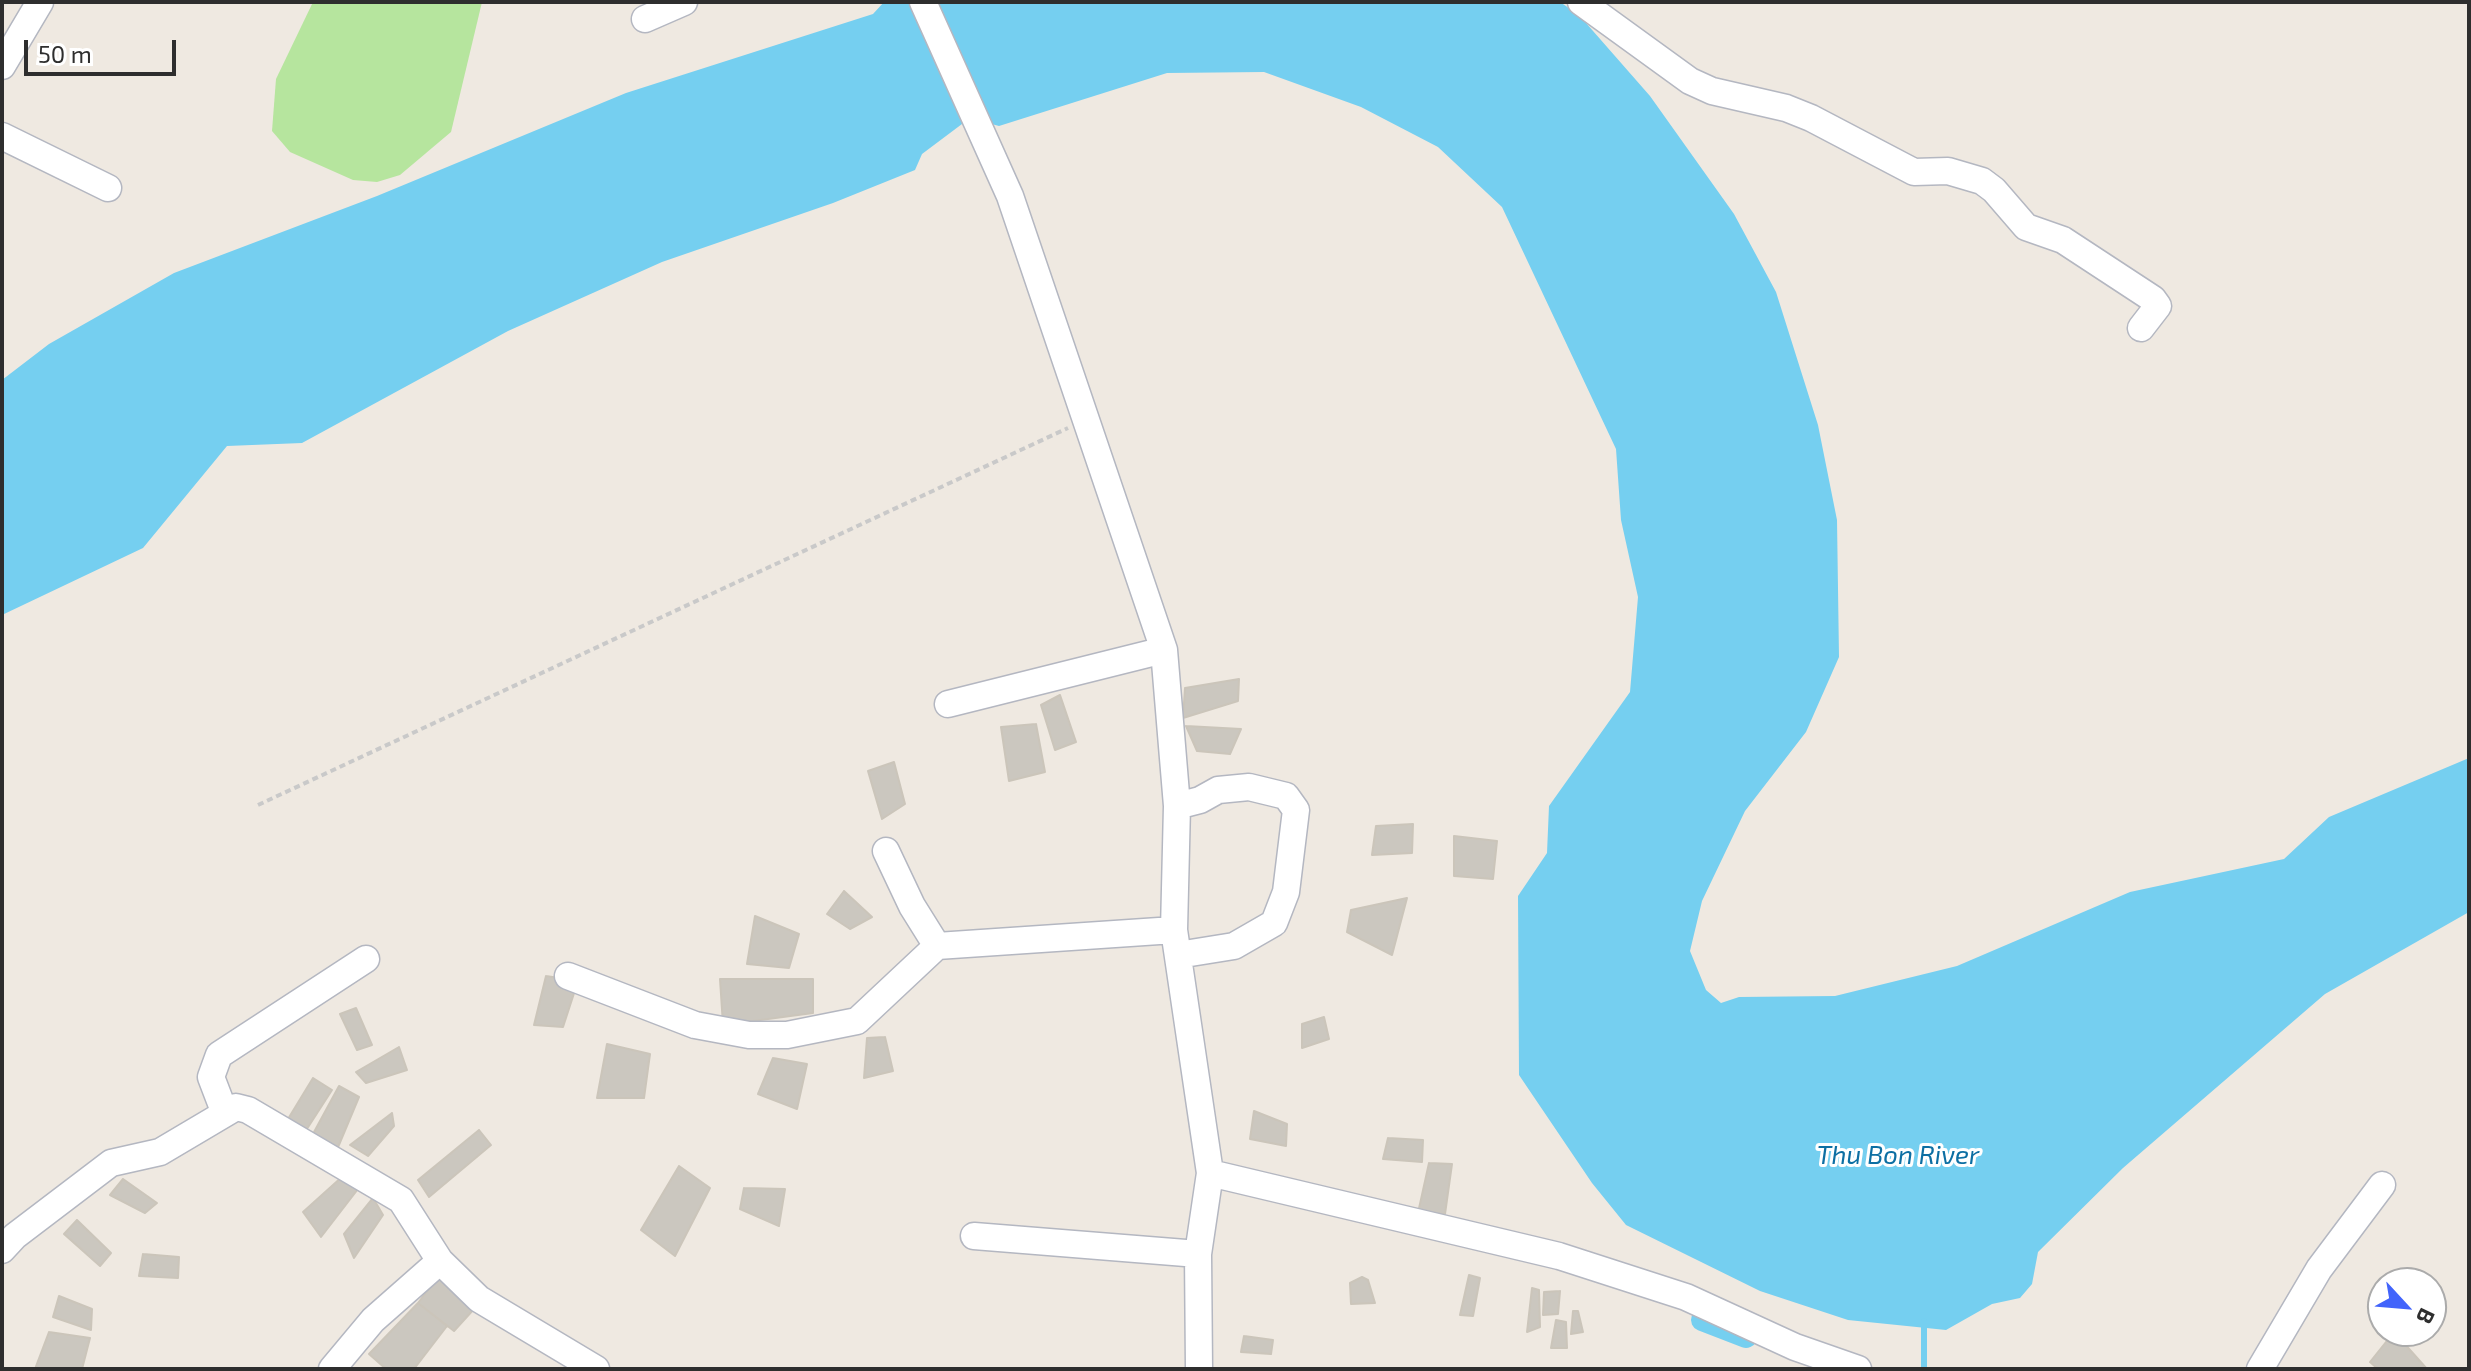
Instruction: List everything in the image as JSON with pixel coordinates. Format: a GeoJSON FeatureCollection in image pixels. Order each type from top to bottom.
{"type":"FeatureCollection","features":[{"type":"Feature","properties":{"kind":"street"},"geometry":{"type":"LineString","coordinates":[[2,66],[40,2]]}},
{"type":"Feature","properties":{"kind":"street"},"geometry":{"type":"LineString","coordinates":[[645,19],[684,2]]}},
{"type":"Feature","properties":{"kind":"street"},"geometry":{"type":"LineString","coordinates":[[923,2],[1010,196],[1164,650],[1177,806],[1176,942],[1210,1173],[1198,1254],[1207,1368]]}},
{"type":"Feature","properties":{"kind":"street"},"geometry":{"type":"LineString","coordinates":[[1581,2],[1690,81],[1712,91],[1798,113],[1914,172],[1959,172],[1982,181],[1994,190],[2026,227],[2063,240],[2153,299],[2158,306],[2141,328]]}},
{"type":"Feature","properties":{"kind":"street"},"geometry":{"type":"LineString","coordinates":[[2,136],[108,188]]}},
{"type":"Feature","properties":{"kind":"street"},"geometry":{"type":"LineString","coordinates":[[948,704],[1164,650]]}},
{"type":"Feature","properties":{"kind":"street"},"geometry":{"type":"LineString","coordinates":[[568,976],[695,1025],[749,1035],[787,1035],[857,1021],[937,946],[1176,942],[1234,946],[1274,923],[1286,892],[1296,810],[1286,796],[1249,787],[1218,790],[1200,800],[1177,806]]}},
{"type":"Feature","properties":{"kind":"street"},"geometry":{"type":"LineString","coordinates":[[886,851],[912,906],[937,946]]}},
{"type":"Feature","properties":{"kind":"street"},"geometry":{"type":"LineString","coordinates":[[224,1111],[211,1077],[219,1055],[366,959]]}},
{"type":"Feature","properties":{"kind":"street"},"geometry":{"type":"LineString","coordinates":[[2,1250],[39,1216],[111,1163],[176,1145],[224,1111],[236,1107],[248,1110],[401,1200],[440,1261],[479,1299],[596,1369]]}},
{"type":"Feature","properties":{"kind":"street"},"geometry":{"type":"LineString","coordinates":[[1210,1173],[1559,1256],[1686,1297],[1795,1347],[1858,1369]]}},
{"type":"Feature","properties":{"kind":"street"},"geometry":{"type":"LineString","coordinates":[[2260,1369],[2319,1269],[2382,1185]]}},
{"type":"Feature","properties":{"kind":"street"},"geometry":{"type":"LineString","coordinates":[[974,1236],[1198,1254]]}},
{"type":"Feature","properties":{"kind":"street"},"geometry":{"type":"LineString","coordinates":[[332,1369],[373,1320],[440,1261]]}},
{"type":"Feature","properties":{"kind":"path"},"geometry":{"type":"LineString","coordinates":[[258,805],[1086,420]]}},
{"type":"Feature","properties":{"kind":"green space"},"geometry":{"type":"Polygon","coordinates":[[[313,2],[482,2],[451,132],[400,175],[377,182],[353,180],[290,152],[272,131],[276,79],[313,2]]]}},
{"type":"Feature","properties":{"kind":"water","name":"Thu Bon River"},"geometry":{"type":"Polygon","coordinates":[[[884,2],[1560,2],[1579,15],[1650,96],[1734,214],[1776,292],[1818,425],[1837,520],[1839,657],[1806,732],[1745,811],[1702,901],[1690,951],[1706,990],[1721,1003],[1739,997],[1835,996],[1957,966],[2130,892],[2284,859],[2329,817],[2469,758],[2469,912],[2325,994],[2123,1168],[2038,1252],[2032,1284],[2020,1298],[1992,1304],[1946,1330],[1848,1320],[1760,1291],[1626,1225],[1592,1183],[1519,1075],[1518,896],[1547,853],[1549,806],[1630,692],[1638,597],[1621,520],[1616,449],[1502,207],[1438,147],[1361,107],[1264,72],[1167,73],[999,126],[970,118],[922,154],[915,170],[833,203],[662,262],[508,331],[302,443],[227,446],[143,548],[2,615],[2,380],[49,344],[174,273],[377,196],[626,93],[873,14],[884,2]]]}},
{"type":"Feature","properties":{"kind":"building"},"geometry":{"type":"Polygon","coordinates":[[[1239,679],[1238,701],[1183,718],[1185,688],[1239,679]]]}},
{"type":"Feature","properties":{"kind":"building"},"geometry":{"type":"Polygon","coordinates":[[[1060,695],[1076,742],[1055,750],[1041,705],[1060,695]]]}},
{"type":"Feature","properties":{"kind":"building"},"geometry":{"type":"Polygon","coordinates":[[[1036,724],[1045,772],[1009,781],[1001,727],[1036,724]]]}},
{"type":"Feature","properties":{"kind":"building"},"geometry":{"type":"Polygon","coordinates":[[[1186,726],[1241,729],[1230,754],[1197,751],[1186,726]]]}},
{"type":"Feature","properties":{"kind":"building"},"geometry":{"type":"Polygon","coordinates":[[[894,762],[905,804],[882,819],[868,771],[894,762]]]}},
{"type":"Feature","properties":{"kind":"building"},"geometry":{"type":"Polygon","coordinates":[[[1413,824],[1412,853],[1372,855],[1376,826],[1413,824]]]}},
{"type":"Feature","properties":{"kind":"building"},"geometry":{"type":"Polygon","coordinates":[[[1454,836],[1497,841],[1493,879],[1454,876],[1454,836]]]}},
{"type":"Feature","properties":{"kind":"building"},"geometry":{"type":"Polygon","coordinates":[[[844,891],[872,917],[850,929],[827,914],[844,891]]]}},
{"type":"Feature","properties":{"kind":"building"},"geometry":{"type":"Polygon","coordinates":[[[1407,898],[1392,955],[1347,932],[1351,910],[1407,898]]]}},
{"type":"Feature","properties":{"kind":"building"},"geometry":{"type":"Polygon","coordinates":[[[755,916],[799,934],[789,968],[747,964],[755,916]]]}},
{"type":"Feature","properties":{"kind":"building"},"geometry":{"type":"Polygon","coordinates":[[[546,976],[578,981],[563,1027],[534,1025],[546,976]]]}},
{"type":"Feature","properties":{"kind":"building"},"geometry":{"type":"Polygon","coordinates":[[[720,979],[813,979],[813,1013],[723,1025],[720,979]]]}},
{"type":"Feature","properties":{"kind":"building"},"geometry":{"type":"Polygon","coordinates":[[[356,1008],[372,1045],[357,1050],[340,1014],[356,1008]]]}},
{"type":"Feature","properties":{"kind":"building"},"geometry":{"type":"Polygon","coordinates":[[[1324,1017],[1329,1039],[1302,1048],[1302,1024],[1324,1017]]]}},
{"type":"Feature","properties":{"kind":"building"},"geometry":{"type":"Polygon","coordinates":[[[885,1037],[893,1071],[864,1078],[867,1038],[885,1037]]]}},
{"type":"Feature","properties":{"kind":"building"},"geometry":{"type":"Polygon","coordinates":[[[607,1044],[650,1054],[644,1098],[597,1098],[607,1044]]]}},
{"type":"Feature","properties":{"kind":"building"},"geometry":{"type":"Polygon","coordinates":[[[399,1047],[407,1070],[366,1083],[356,1072],[399,1047]]]}},
{"type":"Feature","properties":{"kind":"building"},"geometry":{"type":"Polygon","coordinates":[[[773,1058],[807,1064],[797,1109],[758,1094],[773,1058]]]}},
{"type":"Feature","properties":{"kind":"building"},"geometry":{"type":"Polygon","coordinates":[[[313,1078],[332,1090],[303,1135],[288,1119],[313,1078]]]}},
{"type":"Feature","properties":{"kind":"building"},"geometry":{"type":"Polygon","coordinates":[[[339,1086],[359,1097],[336,1152],[307,1145],[339,1086]]]}},
{"type":"Feature","properties":{"kind":"building"},"geometry":{"type":"Polygon","coordinates":[[[1254,1111],[1287,1124],[1286,1146],[1250,1139],[1254,1111]]]}},
{"type":"Feature","properties":{"kind":"building"},"geometry":{"type":"Polygon","coordinates":[[[392,1113],[394,1126],[368,1156],[350,1145],[392,1113]]]}},
{"type":"Feature","properties":{"kind":"building"},"geometry":{"type":"Polygon","coordinates":[[[479,1130],[491,1145],[429,1197],[418,1180],[479,1130]]]}},
{"type":"Feature","properties":{"kind":"building"},"geometry":{"type":"Polygon","coordinates":[[[1388,1138],[1423,1140],[1422,1162],[1383,1159],[1388,1138]]]}},
{"type":"Feature","properties":{"kind":"building"},"geometry":{"type":"Polygon","coordinates":[[[1429,1163],[1452,1164],[1445,1214],[1418,1213],[1429,1163]]]}},
{"type":"Feature","properties":{"kind":"building"},"geometry":{"type":"Polygon","coordinates":[[[679,1166],[710,1188],[675,1256],[641,1230],[679,1166]]]}},
{"type":"Feature","properties":{"kind":"building"},"geometry":{"type":"Polygon","coordinates":[[[343,1176],[358,1189],[321,1237],[303,1212],[343,1176]]]}},
{"type":"Feature","properties":{"kind":"building"},"geometry":{"type":"Polygon","coordinates":[[[123,1179],[157,1203],[145,1213],[110,1195],[123,1179]]]}},
{"type":"Feature","properties":{"kind":"building"},"geometry":{"type":"Polygon","coordinates":[[[744,1188],[785,1189],[779,1226],[740,1209],[744,1188]]]}},
{"type":"Feature","properties":{"kind":"building"},"geometry":{"type":"Polygon","coordinates":[[[373,1198],[383,1215],[354,1258],[344,1234],[373,1198]]]}},
{"type":"Feature","properties":{"kind":"building"},"geometry":{"type":"Polygon","coordinates":[[[77,1220],[111,1253],[100,1266],[64,1234],[77,1220]]]}},
{"type":"Feature","properties":{"kind":"building"},"geometry":{"type":"Polygon","coordinates":[[[143,1254],[179,1257],[178,1278],[139,1276],[143,1254]]]}},
{"type":"Feature","properties":{"kind":"building"},"geometry":{"type":"Polygon","coordinates":[[[440,1274],[474,1309],[454,1331],[418,1303],[440,1274]]]}},
{"type":"Feature","properties":{"kind":"building"},"geometry":{"type":"Polygon","coordinates":[[[1469,1275],[1480,1278],[1473,1316],[1460,1315],[1469,1275]]]}},
{"type":"Feature","properties":{"kind":"building"},"geometry":{"type":"Polygon","coordinates":[[[1362,1277],[1368,1280],[1375,1303],[1351,1304],[1350,1283],[1362,1277]]]}},
{"type":"Feature","properties":{"kind":"building"},"geometry":{"type":"Polygon","coordinates":[[[1532,1288],[1539,1290],[1540,1327],[1527,1332],[1532,1288]]]}},
{"type":"Feature","properties":{"kind":"building"},"geometry":{"type":"Polygon","coordinates":[[[1560,1291],[1558,1314],[1543,1315],[1544,1292],[1560,1291]]]}},
{"type":"Feature","properties":{"kind":"building"},"geometry":{"type":"Polygon","coordinates":[[[59,1296],[92,1309],[91,1330],[53,1317],[59,1296]]]}},
{"type":"Feature","properties":{"kind":"building"},"geometry":{"type":"Polygon","coordinates":[[[418,1303],[447,1326],[414,1369],[386,1369],[369,1354],[418,1303]]]}},
{"type":"Feature","properties":{"kind":"building"},"geometry":{"type":"Polygon","coordinates":[[[1573,1311],[1578,1311],[1583,1332],[1571,1334],[1573,1311]]]}},
{"type":"Feature","properties":{"kind":"building"},"geometry":{"type":"Polygon","coordinates":[[[1556,1320],[1566,1322],[1567,1348],[1551,1348],[1556,1320]]]}},
{"type":"Feature","properties":{"kind":"building"},"geometry":{"type":"Polygon","coordinates":[[[49,1332],[90,1338],[82,1369],[35,1369],[49,1332]]]}},
{"type":"Feature","properties":{"kind":"building"},"geometry":{"type":"Polygon","coordinates":[[[1244,1336],[1273,1340],[1271,1354],[1241,1352],[1244,1336]]]}},
{"type":"Feature","properties":{"kind":"building"},"geometry":{"type":"Polygon","coordinates":[[[2382,1347],[2407,1347],[2427,1369],[2378,1369],[2370,1362],[2382,1347]]]}},
{"type":"Feature","properties":{"kind":"waterway"},"geometry":{"type":"LineString","coordinates":[[1702,1320],[1746,1337]]}},
{"type":"Feature","properties":{"kind":"waterway"},"geometry":{"type":"LineString","coordinates":[[1924,1321],[1924,1369]]}}]}
